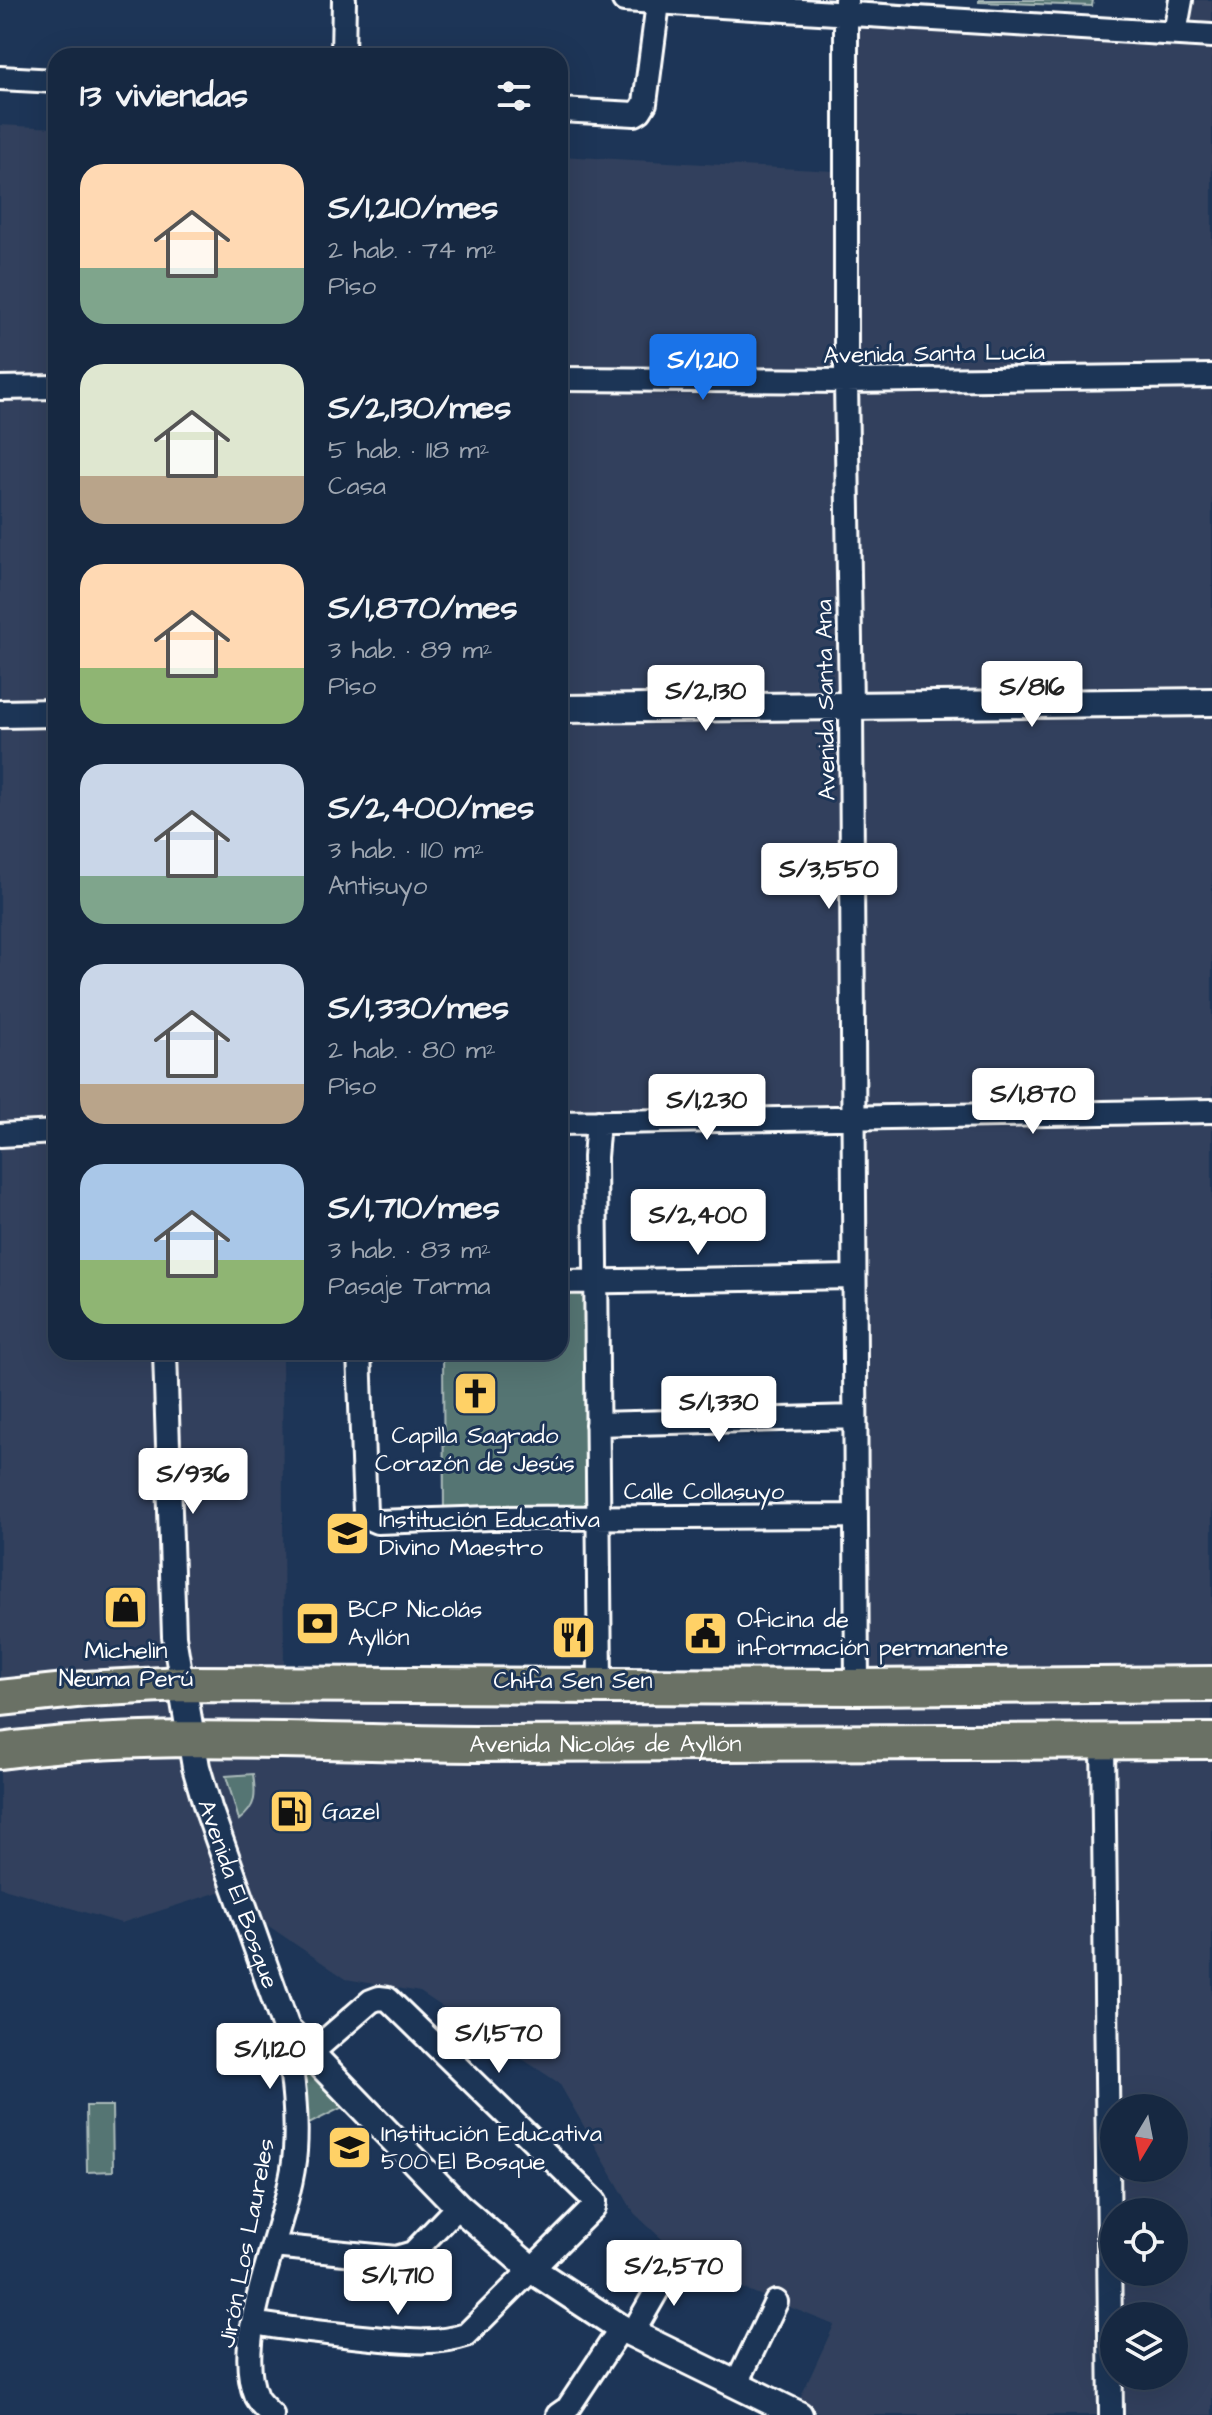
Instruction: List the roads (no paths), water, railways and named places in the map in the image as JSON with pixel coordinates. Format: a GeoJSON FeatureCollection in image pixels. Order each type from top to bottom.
{"type":"FeatureCollection","features":[{"type":"Feature","properties":{"kind":"main road"},"geometry":{"type":"LineString","coordinates":[[0,1698],[85,1689],[182,1684],[857,1687],[1212,1684]]}},
{"type":"Feature","properties":{"kind":"main road","name":"Avenida Nicolás de Ayllón"},"geometry":{"type":"LineString","coordinates":[[0,1751],[41,1746],[190,1739],[656,1745],[1212,1741]]}},
{"type":"Feature","properties":{"kind":"street"},"geometry":{"type":"LineString","coordinates":[[343,48],[344,0]]}},
{"type":"Feature","properties":{"kind":"street"},"geometry":{"type":"LineString","coordinates":[[624,0],[845,7],[1212,36]]}},
{"type":"Feature","properties":{"kind":"street"},"geometry":{"type":"LineString","coordinates":[[1175,33],[1181,0]]}},
{"type":"Feature","properties":{"kind":"street"},"geometry":{"type":"LineString","coordinates":[[568,110],[635,114],[640,111],[645,103],[658,3]]}},
{"type":"Feature","properties":{"kind":"street","name":"Avenida Santa Ana"},"geometry":{"type":"LineString","coordinates":[[845,7],[857,1687]]}},
{"type":"Feature","properties":{"kind":"street"},"geometry":{"type":"LineString","coordinates":[[0,78],[48,81]]}},
{"type":"Feature","properties":{"kind":"street","name":"Avenida Santa Lucía"},"geometry":{"type":"LineString","coordinates":[[568,379],[846,381],[1212,376]]}},
{"type":"Feature","properties":{"kind":"street"},"geometry":{"type":"LineString","coordinates":[[0,388],[48,387]]}},
{"type":"Feature","properties":{"kind":"street"},"geometry":{"type":"LineString","coordinates":[[568,709],[1212,702]]}},
{"type":"Feature","properties":{"kind":"street"},"geometry":{"type":"LineString","coordinates":[[0,714],[48,713]]}},
{"type":"Feature","properties":{"kind":"street"},"geometry":{"type":"LineString","coordinates":[[568,1123],[1212,1111]]}},
{"type":"Feature","properties":{"kind":"street"},"geometry":{"type":"LineString","coordinates":[[598,1122],[595,1157],[600,1686]]}},
{"type":"Feature","properties":{"kind":"street"},"geometry":{"type":"LineString","coordinates":[[0,1135],[48,1132]]}},
{"type":"Feature","properties":{"kind":"street"},"geometry":{"type":"LineString","coordinates":[[568,1282],[854,1277]]}},
{"type":"Feature","properties":{"kind":"street"},"geometry":{"type":"LineString","coordinates":[[165,1360],[174,1636],[182,1684]]}},
{"type":"Feature","properties":{"kind":"street","name":"Calle Collasuyo"},"geometry":{"type":"LineString","coordinates":[[359,1360],[365,1513],[377,1522],[855,1516]]}},
{"type":"Feature","properties":{"kind":"street"},"geometry":{"type":"LineString","coordinates":[[597,1424],[855,1417]]}},
{"type":"Feature","properties":{"kind":"street","name":"Avenida El Bosque"},"geometry":{"type":"LineString","coordinates":[[182,1684],[190,1739],[208,1808],[286,2028],[458,2206],[531,2269],[627,2331],[799,2415]]}},
{"type":"Feature","properties":{"kind":"street"},"geometry":{"type":"LineString","coordinates":[[1103,1741],[1111,2415]]}},
{"type":"Feature","properties":{"kind":"street"},"geometry":{"type":"LineString","coordinates":[[253,2323],[311,2333],[424,2342],[448,2341],[466,2335],[594,2207],[595,2201],[388,1999],[371,2001],[310,2054]]}},
{"type":"Feature","properties":{"kind":"street","name":"Jirón Los Laureles"},"geometry":{"type":"LineString","coordinates":[[272,2415],[256,2398],[247,2358],[253,2323],[289,2188],[295,2151],[294,2095],[286,2028]]}},
{"type":"Feature","properties":{"kind":"street"},"geometry":{"type":"LineString","coordinates":[[273,2246],[396,2258],[413,2253],[458,2206]]}},
{"type":"Feature","properties":{"kind":"street"},"geometry":{"type":"LineString","coordinates":[[558,2415],[568,2408],[627,2331],[675,2259]]}},
{"type":"Feature","properties":{"kind":"street"},"geometry":{"type":"LineString","coordinates":[[736,2385],[776,2302]]}},
{"type":"Feature","properties":{"kind":"place","name":"Capilla Sagrado Corazón de Jesús"},"geometry":{"type":"Point","coordinates":[475,1393]}},
{"type":"Feature","properties":{"kind":"place","name":"Institución Educativa Divino Maestro"},"geometry":{"type":"Point","coordinates":[348,1533]}},
{"type":"Feature","properties":{"kind":"place","name":"Michelin Neuma Perú"},"geometry":{"type":"Point","coordinates":[126,1608]}},
{"type":"Feature","properties":{"kind":"place","name":"BCP Nicolás Ayllón"},"geometry":{"type":"Point","coordinates":[317,1623]}},
{"type":"Feature","properties":{"kind":"place","name":"Oficina de información permanente"},"geometry":{"type":"Point","coordinates":[706,1633]}},
{"type":"Feature","properties":{"kind":"place","name":"Chifa Sen Sen"},"geometry":{"type":"Point","coordinates":[573,1638]}},
{"type":"Feature","properties":{"kind":"place","name":"Gazel"},"geometry":{"type":"Point","coordinates":[291,1811]}},
{"type":"Feature","properties":{"kind":"place","name":"Institución Educativa 500 El Bosque"},"geometry":{"type":"Point","coordinates":[350,2147]}}]}
